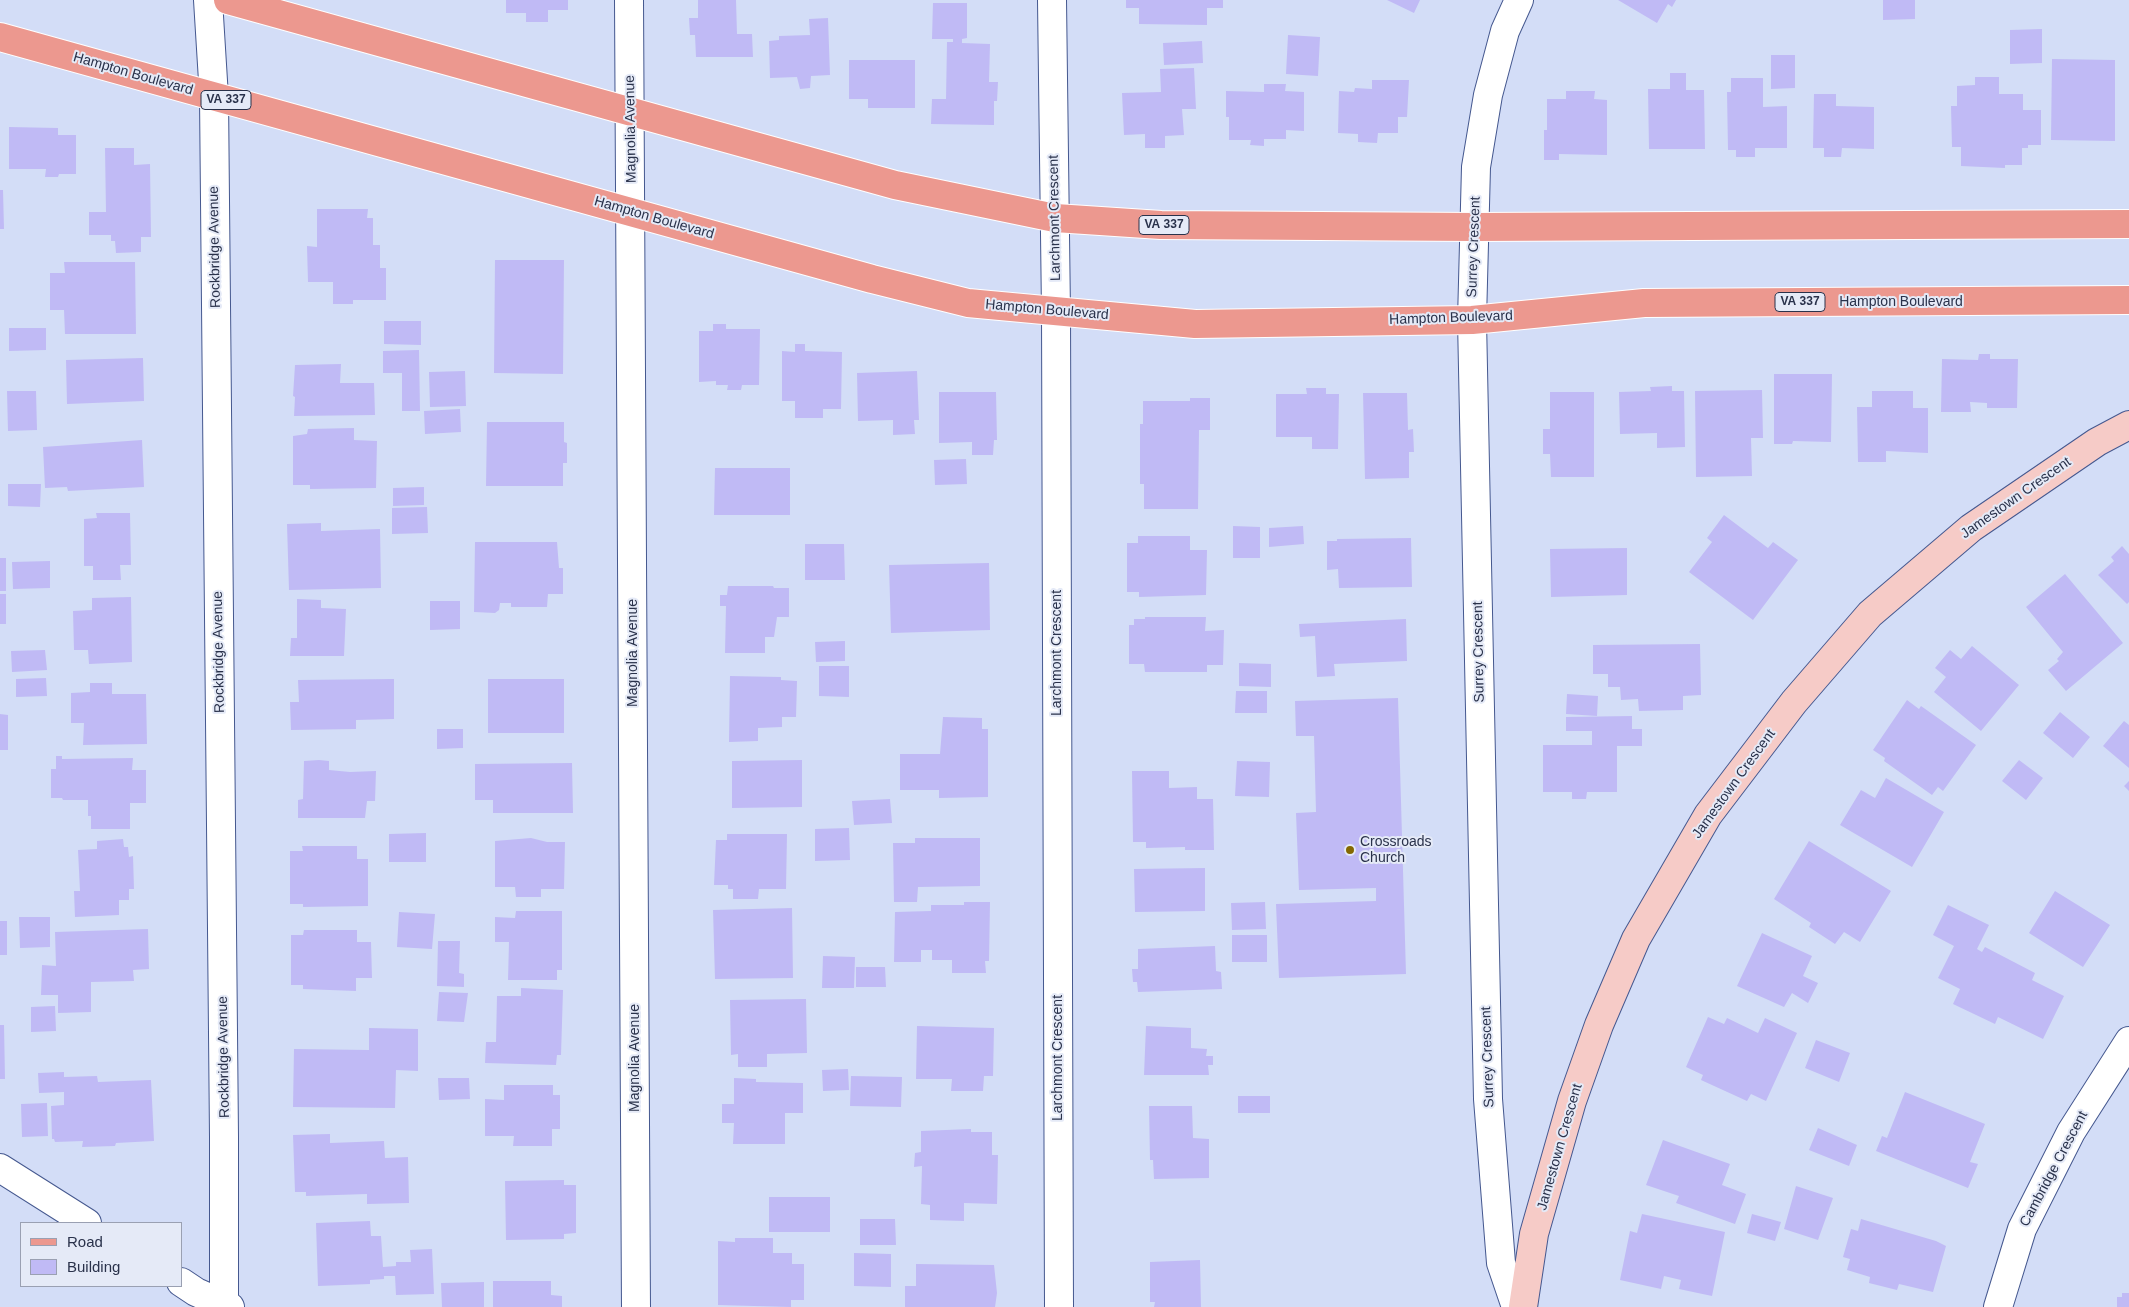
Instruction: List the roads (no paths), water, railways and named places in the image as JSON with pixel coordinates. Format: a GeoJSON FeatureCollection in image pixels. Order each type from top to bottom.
{"type":"FeatureCollection","features":[{"type":"Feature","properties":{"kind":"main road","name":"VA 337"},"geometry":{"type":"LineString","coordinates":[[228,0],[895,185],[1055,218],[1161,225],[1475,227],[2129,224]]}},
{"type":"Feature","properties":{"kind":"main road","name":"Hampton Boulevard"},"geometry":{"type":"LineString","coordinates":[[0,37],[872,279],[968,303],[1195,324],[1472,320],[1644,303],[2129,300]]}},
{"type":"Feature","properties":{"kind":"main road","name":"Jamestown Crescent"},"geometry":{"type":"LineString","coordinates":[[1523,1307],[1534,1234],[1572,1101],[1599,1025],[1636,939],[1708,815],[1794,702],[1870,614],[1971,528],[2097,442],[2129,425]]}},
{"type":"Feature","properties":{"kind":"street","name":"Rockbridge Avenue"},"geometry":{"type":"LineString","coordinates":[[208,0],[214,97],[227,1306]]}},
{"type":"Feature","properties":{"kind":"street","name":"Magnolia Avenue"},"geometry":{"type":"LineString","coordinates":[[629,0],[632,212],[636,1307]]}},
{"type":"Feature","properties":{"kind":"street","name":"Larchmont Crescent"},"geometry":{"type":"LineString","coordinates":[[1052,0],[1056,312],[1059,1307]]}},
{"type":"Feature","properties":{"kind":"street","name":"Surrey Crescent"},"geometry":{"type":"LineString","coordinates":[[1516,1307],[1501,1263],[1488,1099],[1472,320],[1476,167],[1488,95],[1505,31],[1519,0]]}},
{"type":"Feature","properties":{"kind":"street","name":"Cambridge Crescent"},"geometry":{"type":"LineString","coordinates":[[1998,1307],[2022,1229],[2071,1132],[2129,1041]]}},
{"type":"Feature","properties":{"kind":"street"},"geometry":{"type":"LineString","coordinates":[[0,1168],[85,1222]]}},
{"type":"Feature","properties":{"kind":"street"},"geometry":{"type":"LineString","coordinates":[[182,1283],[196,1292],[227,1306]]}},
{"type":"Feature","properties":{"kind":"place","name":"Crossroads Church"},"geometry":{"type":"Point","coordinates":[1350,850]}}]}
